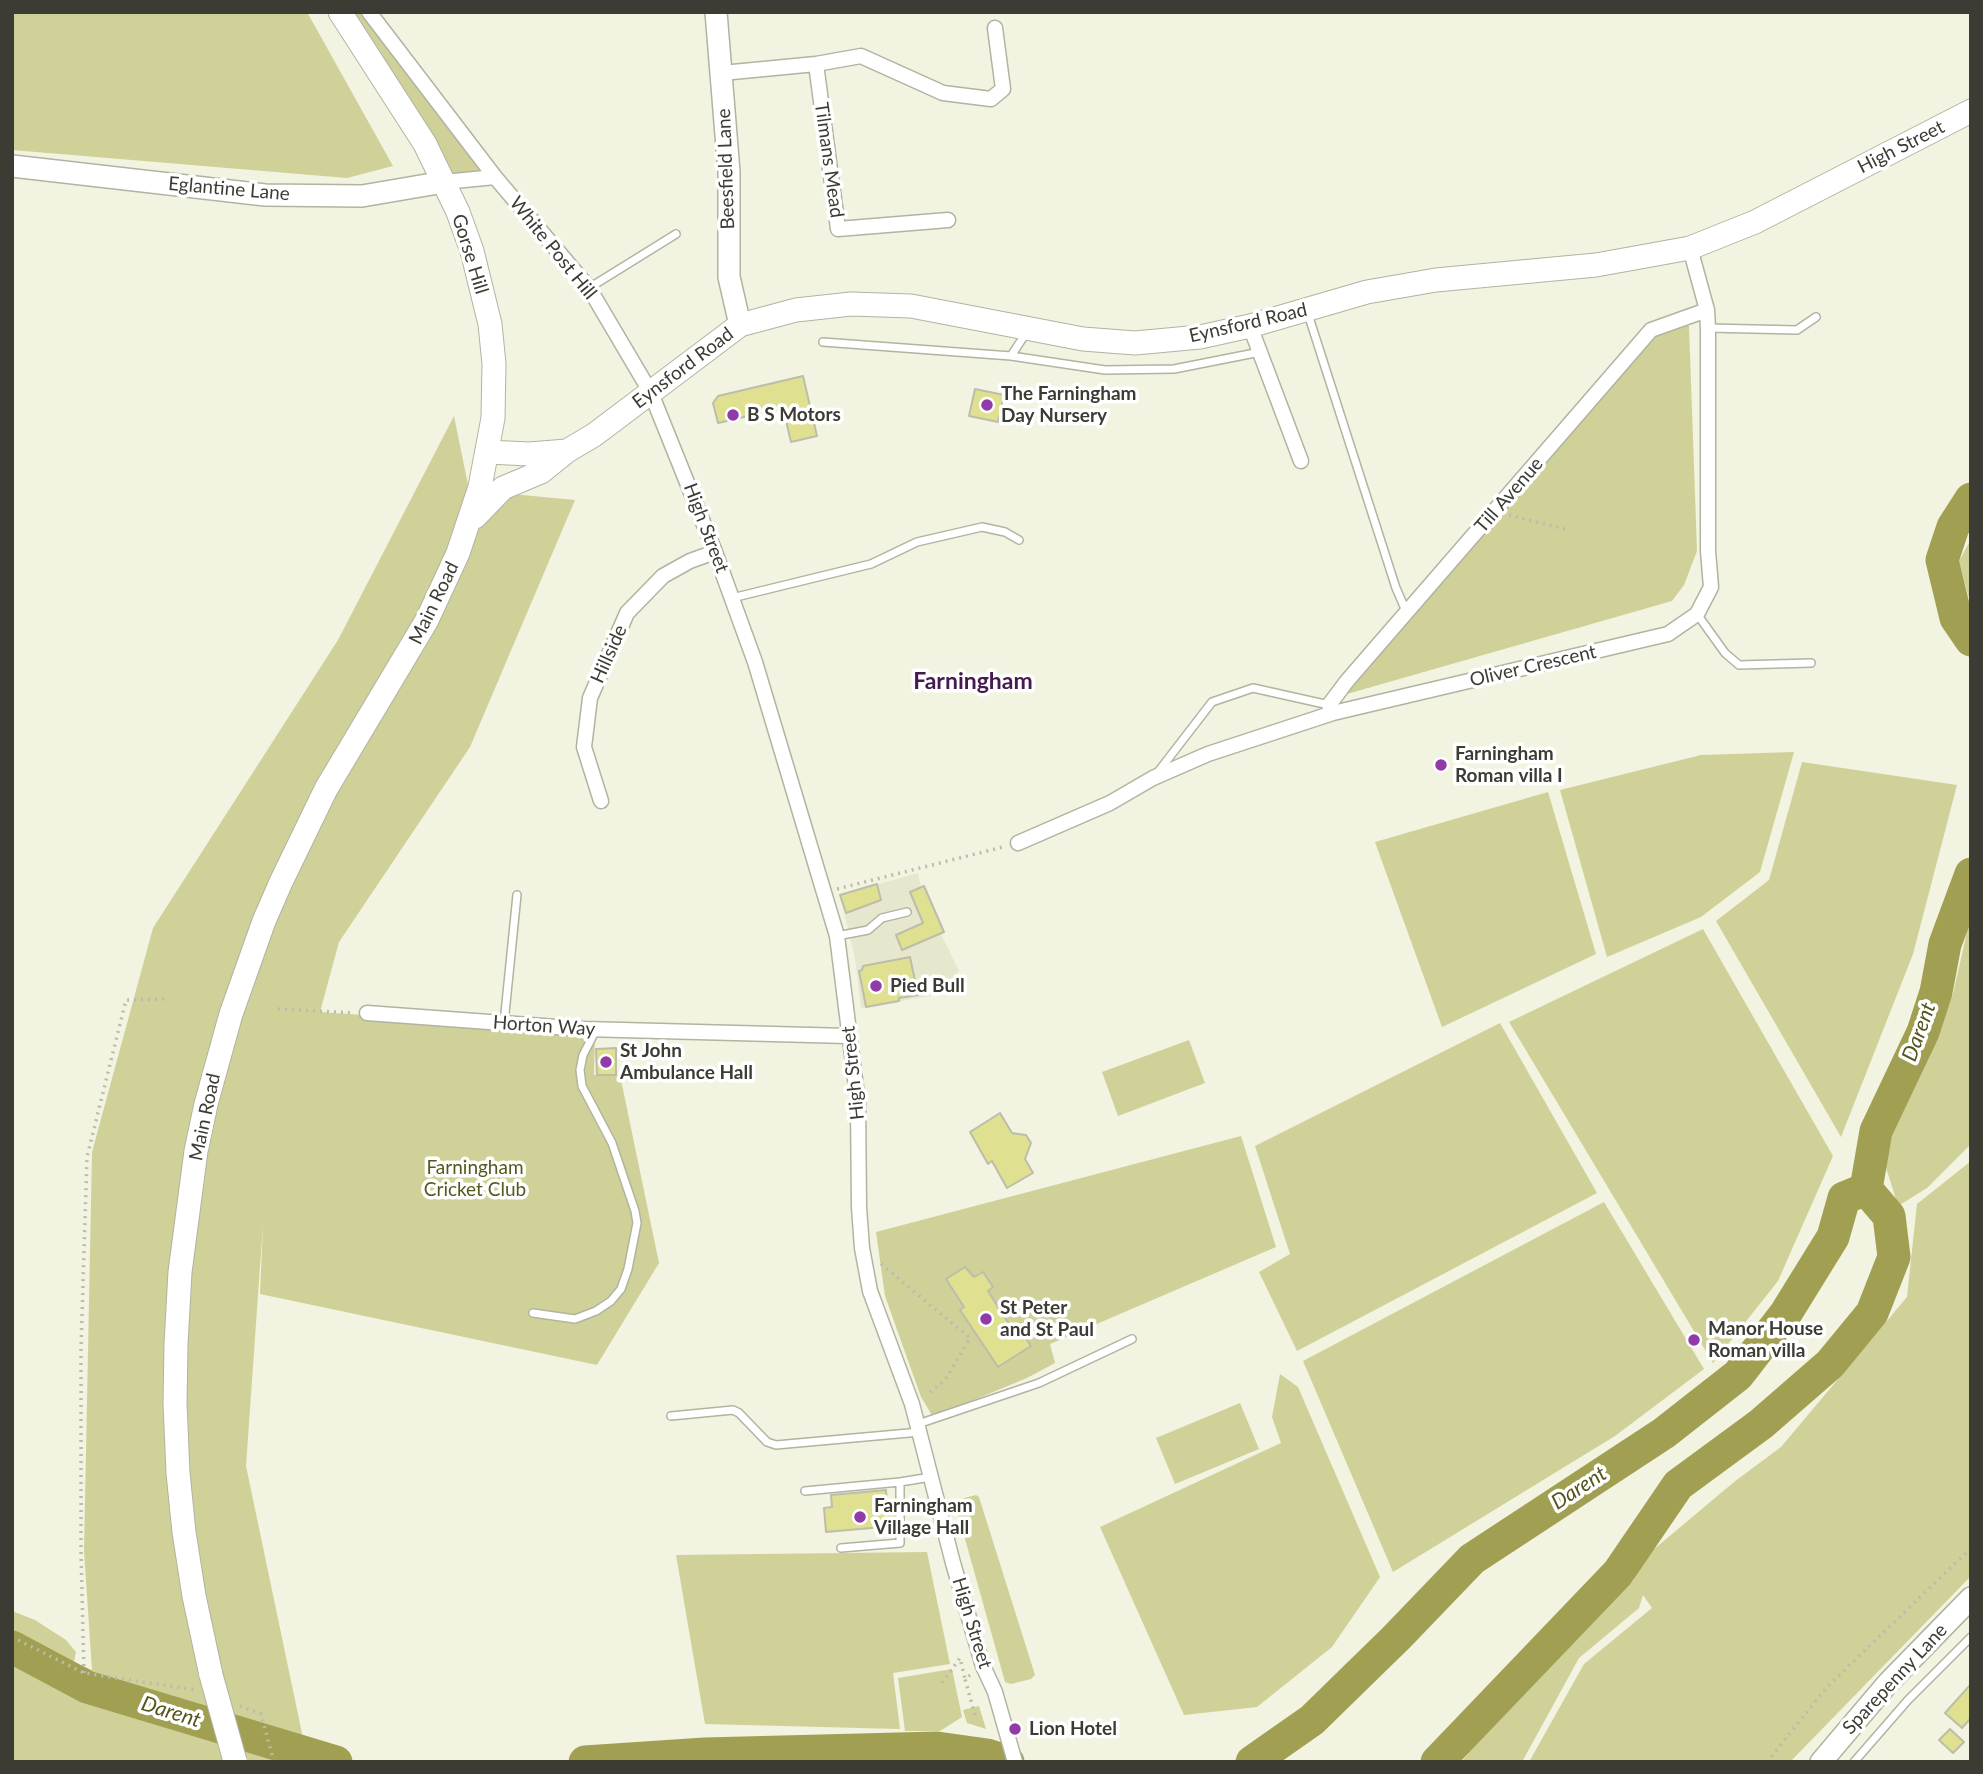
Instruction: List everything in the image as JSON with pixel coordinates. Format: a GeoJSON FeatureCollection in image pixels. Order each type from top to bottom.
{"type":"FeatureCollection","features":[{"type":"Feature","properties":{"kind":"main road","name":"Gorse Hill"},"geometry":{"type":"LineString","coordinates":[[340,12],[425,144],[458,212],[472,251],[490,324],[494,397],[488,452],[469,525]]}},
{"type":"Feature","properties":{"kind":"main road","name":"High Street"},"geometry":{"type":"LineString","coordinates":[[1831,183],[1971,111]]}},
{"type":"Feature","properties":{"kind":"main road","name":"Eynsford Road"},"geometry":{"type":"LineString","coordinates":[[469,525],[503,488],[541,471],[594,435],[740,325],[796,310],[851,304],[911,306],[1083,339],[1135,342],[1200,337],[1250,326],[1367,292],[1436,280],[1596,265],[1690,248],[1755,222],[1831,183]]}},
{"type":"Feature","properties":{"kind":"main road","name":"Eynsford Road"},"geometry":{"type":"LineString","coordinates":[[488,452],[529,454],[567,451]]}},
{"type":"Feature","properties":{"kind":"main road","name":"Main Road"},"geometry":{"type":"LineString","coordinates":[[235,1761],[205,1683],[178,1474],[176,1344],[180,1272],[194,1164],[206,1104],[231,1014],[264,921],[326,789],[427,620],[469,525]]}},
{"type":"Feature","properties":{"kind":"street","name":"White Post Hill"},"geometry":{"type":"LineString","coordinates":[[369,12],[495,177],[589,288],[651,393]]}},
{"type":"Feature","properties":{"kind":"street","name":"Beesfield Lane"},"geometry":{"type":"LineString","coordinates":[[716,12],[729,172],[729,277],[740,325]]}},
{"type":"Feature","properties":{"kind":"street"},"geometry":{"type":"LineString","coordinates":[[722,73],[816,64],[861,56],[943,93],[991,99],[1003,89],[995,28]]}},
{"type":"Feature","properties":{"kind":"street","name":"Tilmans Mead"},"geometry":{"type":"LineString","coordinates":[[816,64],[838,229],[948,220]]}},
{"type":"Feature","properties":{"kind":"street","name":"Eglantine Lane"},"geometry":{"type":"LineString","coordinates":[[12,166],[265,195],[362,196],[444,182]]}},
{"type":"Feature","properties":{"kind":"street"},"geometry":{"type":"LineString","coordinates":[[444,182],[495,177]]}},
{"type":"Feature","properties":{"kind":"street","name":"Oliver Crescent"},"geometry":{"type":"LineString","coordinates":[[1018,843],[1110,803],[1153,778],[1208,754],[1331,709],[1668,634],[1696,614],[1712,587],[1708,551],[1708,328],[1707,310],[1690,248]]}},
{"type":"Feature","properties":{"kind":"street","name":"Till Avenue"},"geometry":{"type":"LineString","coordinates":[[1331,709],[1347,681],[1651,330],[1707,310]]}},
{"type":"Feature","properties":{"kind":"street"},"geometry":{"type":"LineString","coordinates":[[1250,326],[1301,461]]}},
{"type":"Feature","properties":{"kind":"street","name":"High Street"},"geometry":{"type":"LineString","coordinates":[[651,393],[715,552],[755,662],[838,936],[858,1103],[862,1248],[870,1291],[912,1404],[953,1563],[1015,1762]]}},
{"type":"Feature","properties":{"kind":"street","name":"Hillside"},"geometry":{"type":"LineString","coordinates":[[601,801],[584,747],[590,698],[627,613],[663,576],[690,561],[715,552]]}},
{"type":"Feature","properties":{"kind":"street","name":"Horton Way"},"geometry":{"type":"LineString","coordinates":[[367,1013],[596,1030],[848,1036]]}},
{"type":"Feature","properties":{"kind":"street","name":"Sparepenny Lane"},"geometry":{"type":"LineString","coordinates":[[1821,1762],[1888,1683],[1971,1598]]}},
{"type":"Feature","properties":{"kind":"lane"},"geometry":{"type":"LineString","coordinates":[[589,288],[676,234]]}},
{"type":"Feature","properties":{"kind":"lane"},"geometry":{"type":"LineString","coordinates":[[1307,310],[1396,588],[1407,613]]}},
{"type":"Feature","properties":{"kind":"lane"},"geometry":{"type":"LineString","coordinates":[[1708,328],[1797,330],[1816,317]]}},
{"type":"Feature","properties":{"kind":"lane"},"geometry":{"type":"LineString","coordinates":[[1012,356],[1029,329]]}},
{"type":"Feature","properties":{"kind":"lane"},"geometry":{"type":"LineString","coordinates":[[823,342],[1012,356],[1105,370],[1174,369],[1261,352]]}},
{"type":"Feature","properties":{"kind":"lane"},"geometry":{"type":"LineString","coordinates":[[732,598],[871,564],[917,542],[982,527],[1005,532],[1019,540]]}},
{"type":"Feature","properties":{"kind":"lane"},"geometry":{"type":"LineString","coordinates":[[1696,614],[1725,653],[1739,665],[1811,663]]}},
{"type":"Feature","properties":{"kind":"lane"},"geometry":{"type":"LineString","coordinates":[[1153,778],[1212,702],[1253,688],[1331,709]]}},
{"type":"Feature","properties":{"kind":"lane"},"geometry":{"type":"LineString","coordinates":[[504,1024],[517,895]]}},
{"type":"Feature","properties":{"kind":"lane"},"geometry":{"type":"LineString","coordinates":[[838,936],[868,930],[882,918],[907,912]]}},
{"type":"Feature","properties":{"kind":"lane"},"geometry":{"type":"LineString","coordinates":[[533,1313],[575,1319],[596,1311],[611,1301],[621,1289],[628,1269],[637,1223],[635,1211],[612,1143],[582,1086],[580,1070],[583,1055],[596,1030]]}},
{"type":"Feature","properties":{"kind":"lane"},"geometry":{"type":"LineString","coordinates":[[671,1416],[733,1410],[767,1442],[776,1445],[919,1428],[1039,1383],[1132,1339]]}},
{"type":"Feature","properties":{"kind":"lane"},"geometry":{"type":"LineString","coordinates":[[805,1491],[900,1482],[932,1476]]}},
{"type":"Feature","properties":{"kind":"lane"},"geometry":{"type":"LineString","coordinates":[[841,1548],[900,1543],[900,1482]]}},
{"type":"Feature","properties":{"kind":"lane"},"geometry":{"type":"LineString","coordinates":[[1854,1762],[1908,1700],[1971,1637]]}},
{"type":"Feature","properties":{"kind":"path"},"geometry":{"type":"LineString","coordinates":[[1495,511],[1565,529]]}},
{"type":"Feature","properties":{"kind":"path"},"geometry":{"type":"LineString","coordinates":[[825,891],[1018,843]]}},
{"type":"Feature","properties":{"kind":"path"},"geometry":{"type":"LineString","coordinates":[[84,1673],[81,1348],[87,1157],[126,1000],[167,999]]}},
{"type":"Feature","properties":{"kind":"path"},"geometry":{"type":"LineString","coordinates":[[278,1009],[367,1013]]}},
{"type":"Feature","properties":{"kind":"path"},"geometry":{"type":"LineString","coordinates":[[862,1248],[970,1338],[945,1380],[912,1404]]}},
{"type":"Feature","properties":{"kind":"path"},"geometry":{"type":"LineString","coordinates":[[1767,1762],[1827,1687],[1971,1548]]}},
{"type":"Feature","properties":{"kind":"path"},"geometry":{"type":"LineString","coordinates":[[12,1637],[84,1673],[205,1683]]}},
{"type":"Feature","properties":{"kind":"path"},"geometry":{"type":"LineString","coordinates":[[942,1683],[960,1658],[976,1719]]}},
{"type":"Feature","properties":{"kind":"path"},"geometry":{"type":"LineString","coordinates":[[965,1679],[984,1666]]}},
{"type":"Feature","properties":{"kind":"path"},"geometry":{"type":"LineString","coordinates":[[236,1704],[261,1714],[274,1762]]}},
{"type":"Feature","properties":{"kind":"shaded area"},"geometry":{"type":"Polygon","coordinates":[[[918,873],[921,887],[924,886],[944,932],[941,934],[959,971],[935,995],[861,1008],[855,958],[840,895],[918,873]]]}},
{"type":"Feature","properties":{"kind":"green space"},"geometry":{"type":"Polygon","coordinates":[[[12,12],[307,12],[393,166],[347,178],[12,150],[12,12]]]}},
{"type":"Feature","properties":{"kind":"green space"},"geometry":{"type":"Polygon","coordinates":[[[347,12],[368,12],[494,175],[450,187],[347,12]]]}},
{"type":"Feature","properties":{"kind":"green space"},"geometry":{"type":"Polygon","coordinates":[[[1669,326],[1689,326],[1697,551],[1684,585],[1672,601],[1340,696],[1654,332],[1669,326]]]}},
{"type":"Feature","properties":{"kind":"green space","name":"Farningham Cricket Club"},"geometry":{"type":"Polygon","coordinates":[[[454,416],[469,490],[575,500],[470,747],[339,942],[320,1012],[595,1031],[594,1075],[620,1075],[659,1263],[597,1365],[260,1294],[263,1224],[246,1466],[308,1762],[12,1762],[12,1649],[23,1641],[46,1650],[12,1632],[12,1611],[35,1620],[66,1640],[76,1652],[74,1662],[92,1670],[84,1551],[92,1152],[153,928],[338,640],[454,416]]]}},
{"type":"Feature","properties":{"kind":"green space"},"geometry":{"type":"Polygon","coordinates":[[[1971,539],[1971,606],[1959,561],[1971,539]]]}},
{"type":"Feature","properties":{"kind":"green space"},"geometry":{"type":"Polygon","coordinates":[[[1794,752],[1760,872],[1701,917],[1607,957],[1560,790],[1701,755],[1794,752]]]}},
{"type":"Feature","properties":{"kind":"green space"},"geometry":{"type":"Polygon","coordinates":[[[1802,762],[1957,785],[1913,954],[1841,1137],[1716,921],[1769,880],[1802,762]]]}},
{"type":"Feature","properties":{"kind":"green space"},"geometry":{"type":"Polygon","coordinates":[[[1548,792],[1596,954],[1442,1027],[1375,842],[1548,792]]]}},
{"type":"Feature","properties":{"kind":"green space"},"geometry":{"type":"Polygon","coordinates":[[[1971,914],[1971,1144],[1927,1188],[1898,1206],[1883,1158],[1953,994],[1971,914]]]}},
{"type":"Feature","properties":{"kind":"green space"},"geometry":{"type":"Polygon","coordinates":[[[1703,929],[1833,1156],[1778,1281],[1713,1363],[1509,1022],[1703,929]]]}},
{"type":"Feature","properties":{"kind":"green space"},"geometry":{"type":"Polygon","coordinates":[[[1500,1023],[1597,1193],[1297,1351],[1259,1272],[1290,1254],[1255,1146],[1500,1023]]]}},
{"type":"Feature","properties":{"kind":"green space"},"geometry":{"type":"Polygon","coordinates":[[[1189,1040],[1205,1083],[1118,1116],[1102,1072],[1189,1040]]]}},
{"type":"Feature","properties":{"kind":"green space"},"geometry":{"type":"Polygon","coordinates":[[[1241,1136],[1276,1247],[1050,1344],[1055,1363],[1027,1378],[933,1417],[921,1397],[885,1296],[876,1232],[1241,1136]]]}},
{"type":"Feature","properties":{"kind":"green space"},"geometry":{"type":"Polygon","coordinates":[[[1971,1161],[1971,1576],[1790,1762],[1529,1762],[1584,1664],[1652,1608],[1643,1595],[1639,1608],[1579,1658],[1522,1762],[1461,1762],[1558,1647],[1634,1580],[1628,1571],[1734,1482],[1781,1447],[1907,1297],[1917,1204],[1971,1161]]]}},
{"type":"Feature","properties":{"kind":"green space"},"geometry":{"type":"Polygon","coordinates":[[[1604,1202],[1704,1369],[1615,1436],[1393,1572],[1303,1361],[1604,1202]]]}},
{"type":"Feature","properties":{"kind":"green space"},"geometry":{"type":"Polygon","coordinates":[[[1280,1374],[1298,1387],[1380,1577],[1332,1647],[1257,1707],[1184,1715],[1100,1527],[1281,1443],[1272,1417],[1280,1374]]]}},
{"type":"Feature","properties":{"kind":"green space"},"geometry":{"type":"Polygon","coordinates":[[[1240,1403],[1259,1449],[1175,1484],[1156,1438],[1240,1403]]]}},
{"type":"Feature","properties":{"kind":"green space"},"geometry":{"type":"Polygon","coordinates":[[[976,1495],[979,1497],[1035,1675],[1031,1679],[1011,1684],[1005,1682],[955,1503],[956,1500],[976,1495]]]}},
{"type":"Feature","properties":{"kind":"green space"},"geometry":{"type":"Polygon","coordinates":[[[927,1552],[950,1664],[893,1673],[900,1729],[705,1724],[676,1555],[927,1552]]]}},
{"type":"Feature","properties":{"kind":"green space"},"geometry":{"type":"Polygon","coordinates":[[[952,1669],[962,1717],[940,1731],[905,1731],[898,1678],[952,1669]]]}},
{"type":"Feature","properties":{"kind":"green space"},"geometry":{"type":"Polygon","coordinates":[[[979,1706],[986,1729],[967,1723],[963,1710],[979,1706]]]}},
{"type":"Feature","properties":{"kind":"green space"},"geometry":{"type":"Polygon","coordinates":[[[929,1758],[960,1762],[849,1762],[929,1758]]]}},
{"type":"Feature","properties":{"kind":"building","name":"B S Motors"},"geometry":{"type":"Polygon","coordinates":[[[803,376],[817,436],[791,442],[783,408],[718,423],[713,403],[718,396],[803,376]]]}},
{"type":"Feature","properties":{"kind":"building","name":"The Farningham Day Nursery"},"geometry":{"type":"Polygon","coordinates":[[[975,389],[1004,395],[998,422],[969,416],[975,389]]]}},
{"type":"Feature","properties":{"kind":"building"},"geometry":{"type":"Polygon","coordinates":[[[877,884],[881,900],[846,913],[840,895],[877,884]]]}},
{"type":"Feature","properties":{"kind":"building"},"geometry":{"type":"Polygon","coordinates":[[[924,886],[944,932],[902,950],[896,935],[923,923],[910,892],[924,886]]]}},
{"type":"Feature","properties":{"kind":"building"},"geometry":{"type":"Polygon","coordinates":[[[910,957],[918,995],[866,1007],[859,971],[863,966],[910,957]]]}},
{"type":"Feature","properties":{"kind":"building","name":"St John Ambulance Hall"},"geometry":{"type":"Polygon","coordinates":[[[616,1048],[616,1075],[597,1075],[596,1049],[616,1048]]]}},
{"type":"Feature","properties":{"kind":"building"},"geometry":{"type":"Polygon","coordinates":[[[1000,1113],[1012,1133],[1026,1135],[1031,1143],[1025,1159],[1033,1173],[1007,1188],[992,1161],[988,1164],[970,1132],[1000,1113]]]}},
{"type":"Feature","properties":{"kind":"building","name":"St Peter and St Paul"},"geometry":{"type":"Polygon","coordinates":[[[965,1267],[974,1277],[983,1272],[993,1287],[988,1291],[1014,1332],[1020,1329],[1031,1346],[998,1367],[960,1310],[964,1307],[946,1279],[965,1267]]]}},
{"type":"Feature","properties":{"kind":"building","name":"Farningham Village Hall"},"geometry":{"type":"Polygon","coordinates":[[[886,1490],[887,1504],[894,1503],[894,1526],[826,1532],[824,1508],[832,1507],[831,1495],[886,1490]]]}},
{"type":"Feature","properties":{"kind":"building"},"geometry":{"type":"Polygon","coordinates":[[[1971,1684],[1971,1718],[1962,1728],[1945,1713],[1971,1684]]]}},
{"type":"Feature","properties":{"kind":"building"},"geometry":{"type":"Polygon","coordinates":[[[1950,1729],[1964,1742],[1953,1753],[1939,1740],[1950,1729]]]}},
{"type":"Feature","properties":{"kind":"waterway","name":"Darent"},"geometry":{"type":"LineString","coordinates":[[1971,499],[1953,527],[1942,560],[1956,618],[1971,640]]}},
{"type":"Feature","properties":{"kind":"waterway","name":"Darent"},"geometry":{"type":"LineString","coordinates":[[1437,1762],[1618,1573],[1678,1485],[1761,1424],[1830,1364],[1872,1313],[1894,1257],[1889,1216],[1866,1189],[1876,1131],[1923,1032],[1936,992],[1945,944],[1971,874]]}},
{"type":"Feature","properties":{"kind":"waterway","name":"Darent"},"geometry":{"type":"LineString","coordinates":[[1252,1762],[1312,1720],[1472,1559],[1664,1433],[1738,1375],[1786,1313],[1833,1237],[1844,1198],[1866,1189]]}},
{"type":"Feature","properties":{"kind":"waterway","name":"Darent"},"geometry":{"type":"LineString","coordinates":[[12,1647],[87,1687],[336,1762]]}},
{"type":"Feature","properties":{"kind":"waterway","name":"Darent"},"geometry":{"type":"LineString","coordinates":[[585,1762],[705,1754],[937,1748],[987,1755],[1008,1762]]}},
{"type":"Feature","properties":{"kind":"place","name":"The Farningham Day Nursery"},"geometry":{"type":"Point","coordinates":[987,405]}},
{"type":"Feature","properties":{"kind":"place","name":"B S Motors"},"geometry":{"type":"Point","coordinates":[733,415]}},
{"type":"Feature","properties":{"kind":"place","name":"Farningham Roman villa I"},"geometry":{"type":"Point","coordinates":[1441,765]}},
{"type":"Feature","properties":{"kind":"place","name":"Pied Bull"},"geometry":{"type":"Point","coordinates":[876,986]}},
{"type":"Feature","properties":{"kind":"place","name":"St John Ambulance Hall"},"geometry":{"type":"Point","coordinates":[606,1062]}},
{"type":"Feature","properties":{"kind":"place","name":"St Peter and St Paul"},"geometry":{"type":"Point","coordinates":[986,1319]}},
{"type":"Feature","properties":{"kind":"place","name":"Manor House Roman villa"},"geometry":{"type":"Point","coordinates":[1694,1340]}},
{"type":"Feature","properties":{"kind":"place","name":"Farningham Village Hall"},"geometry":{"type":"Point","coordinates":[860,1517]}},
{"type":"Feature","properties":{"kind":"place","name":"Lion Hotel"},"geometry":{"type":"Point","coordinates":[1015,1729]}},
{"type":"Feature","properties":{"kind":"district","name":"Farningham"},"geometry":{"type":"Point","coordinates":[973,682]}}]}
